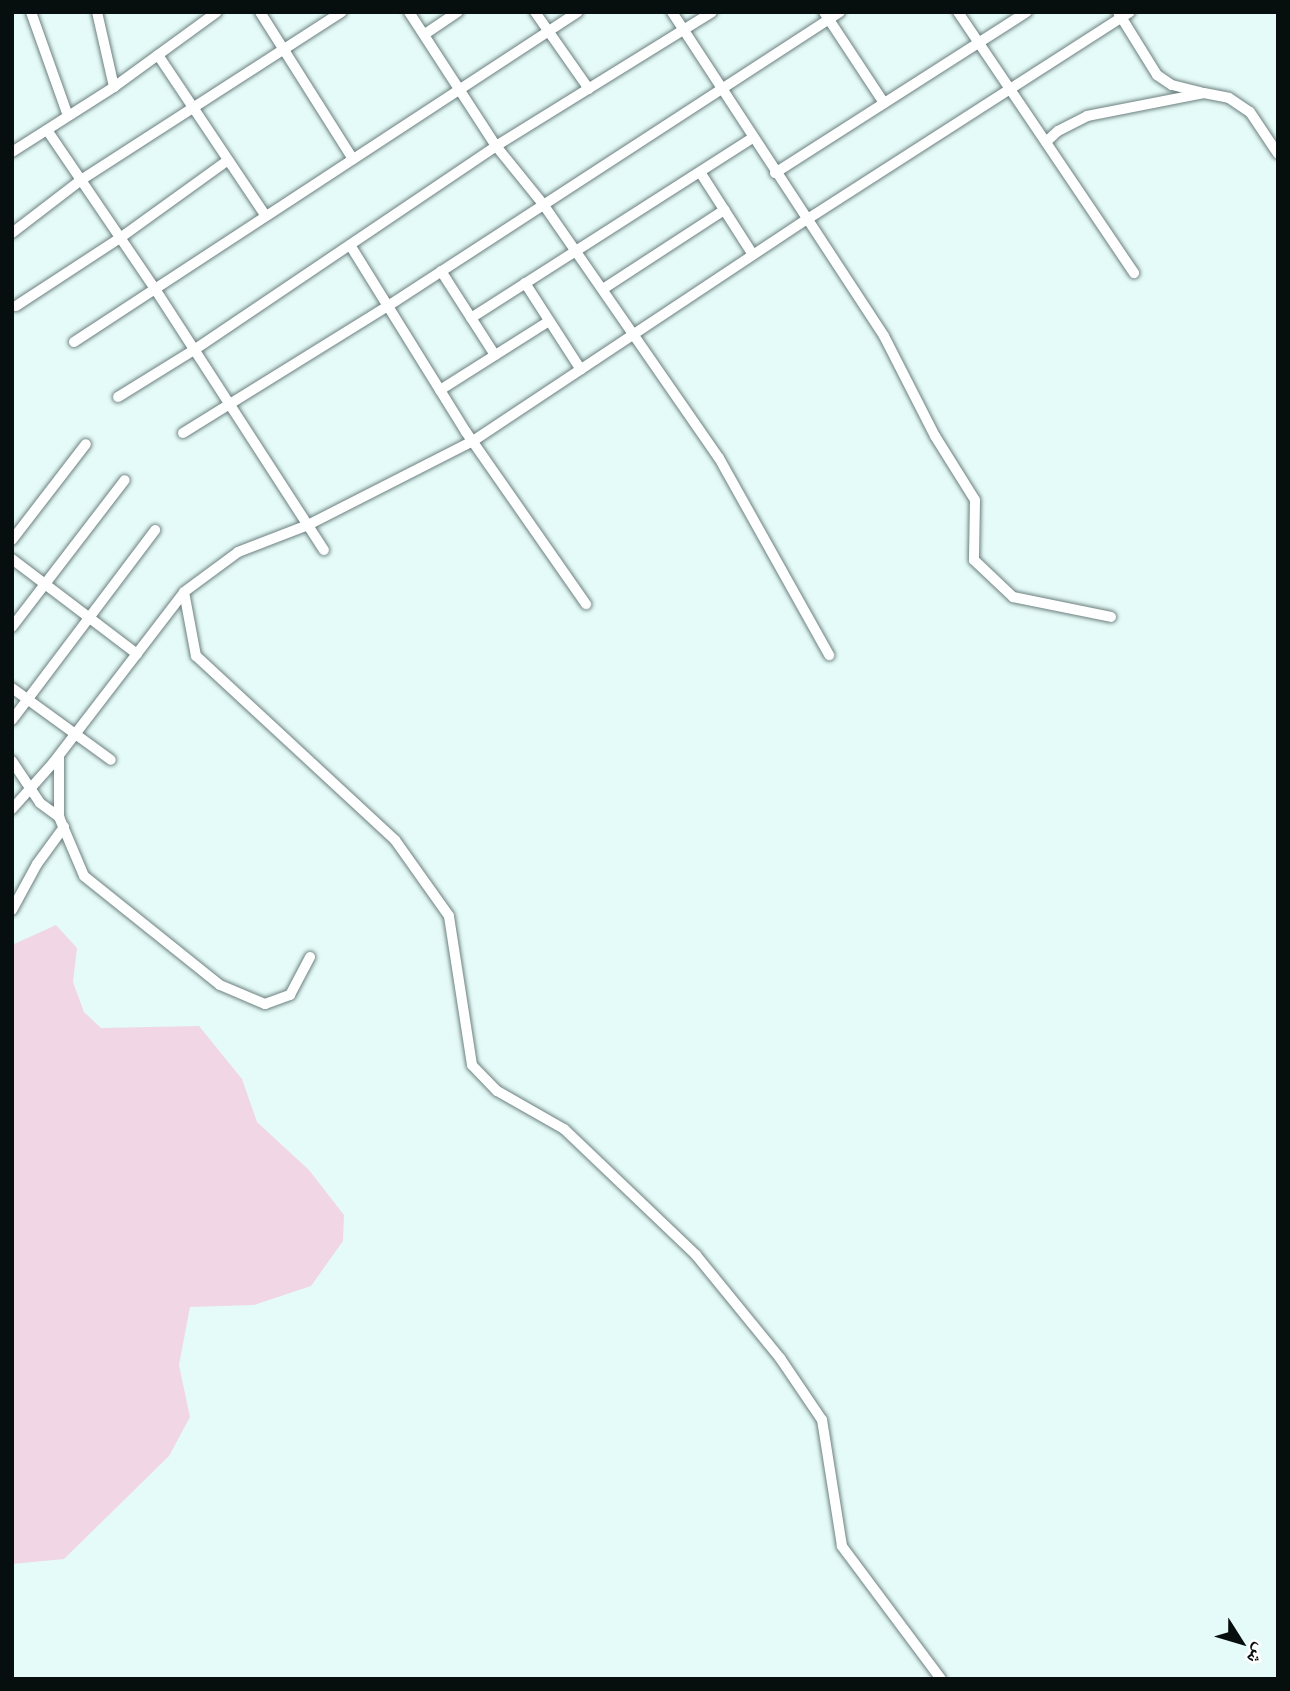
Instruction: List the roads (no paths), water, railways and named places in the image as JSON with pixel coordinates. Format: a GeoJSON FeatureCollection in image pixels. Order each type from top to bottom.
{"type":"FeatureCollection","features":[{"type":"Feature","properties":{"kind":"street"},"geometry":{"type":"LineString","coordinates":[[31,12],[68,116]]}},
{"type":"Feature","properties":{"kind":"street"},"geometry":{"type":"LineString","coordinates":[[97,12],[114,87]]}},
{"type":"Feature","properties":{"kind":"street"},"geometry":{"type":"LineString","coordinates":[[12,152],[114,87],[217,12]]}},
{"type":"Feature","properties":{"kind":"street"},"geometry":{"type":"LineString","coordinates":[[260,12],[353,159]]}},
{"type":"Feature","properties":{"kind":"street"},"geometry":{"type":"LineString","coordinates":[[12,233],[81,180],[342,12]]}},
{"type":"Feature","properties":{"kind":"street"},"geometry":{"type":"LineString","coordinates":[[409,12],[496,146],[543,204],[719,458],[829,655]]}},
{"type":"Feature","properties":{"kind":"street"},"geometry":{"type":"LineString","coordinates":[[425,34],[458,12]]}},
{"type":"Feature","properties":{"kind":"street"},"geometry":{"type":"LineString","coordinates":[[535,12],[589,89]]}},
{"type":"Feature","properties":{"kind":"street"},"geometry":{"type":"LineString","coordinates":[[74,342],[578,12]]}},
{"type":"Feature","properties":{"kind":"street"},"geometry":{"type":"LineString","coordinates":[[673,12],[775,173],[884,336],[935,436],[975,500],[974,561],[1013,597],[1111,617]]}},
{"type":"Feature","properties":{"kind":"street"},"geometry":{"type":"LineString","coordinates":[[118,397],[194,350],[496,146],[712,12]]}},
{"type":"Feature","properties":{"kind":"street"},"geometry":{"type":"LineString","coordinates":[[183,433],[388,306],[721,90],[826,16],[840,12]]}},
{"type":"Feature","properties":{"kind":"street"},"geometry":{"type":"LineString","coordinates":[[958,12],[1134,273]]}},
{"type":"Feature","properties":{"kind":"street"},"geometry":{"type":"LineString","coordinates":[[775,173],[1027,12]]}},
{"type":"Feature","properties":{"kind":"street"},"geometry":{"type":"LineString","coordinates":[[12,809],[76,735],[184,592],[238,552],[308,525],[473,441],[1123,14],[1157,75],[1172,85],[1229,98],[1251,112],[1278,153]]}},
{"type":"Feature","properties":{"kind":"street"},"geometry":{"type":"LineString","coordinates":[[826,16],[884,103]]}},
{"type":"Feature","properties":{"kind":"street"},"geometry":{"type":"LineString","coordinates":[[158,55],[265,215]]}},
{"type":"Feature","properties":{"kind":"street"},"geometry":{"type":"LineString","coordinates":[[1046,142],[1058,131],[1087,116],[1204,93]]}},
{"type":"Feature","properties":{"kind":"street"},"geometry":{"type":"LineString","coordinates":[[47,130],[155,289],[324,550]]}},
{"type":"Feature","properties":{"kind":"street"},"geometry":{"type":"LineString","coordinates":[[471,318],[753,138]]}},
{"type":"Feature","properties":{"kind":"street"},"geometry":{"type":"LineString","coordinates":[[16,306],[120,237],[228,160]]}},
{"type":"Feature","properties":{"kind":"street"},"geometry":{"type":"LineString","coordinates":[[700,172],[753,255]]}},
{"type":"Feature","properties":{"kind":"street"},"geometry":{"type":"LineString","coordinates":[[603,289],[724,210]]}},
{"type":"Feature","properties":{"kind":"street"},"geometry":{"type":"LineString","coordinates":[[350,245],[473,441],[586,604]]}},
{"type":"Feature","properties":{"kind":"street"},"geometry":{"type":"LineString","coordinates":[[441,271],[495,355]]}},
{"type":"Feature","properties":{"kind":"street"},"geometry":{"type":"LineString","coordinates":[[525,284],[581,370]]}},
{"type":"Feature","properties":{"kind":"street"},"geometry":{"type":"LineString","coordinates":[[440,390],[550,321]]}},
{"type":"Feature","properties":{"kind":"street"},"geometry":{"type":"LineString","coordinates":[[12,540],[86,444]]}},
{"type":"Feature","properties":{"kind":"street"},"geometry":{"type":"LineString","coordinates":[[12,627],[125,480]]}},
{"type":"Feature","properties":{"kind":"street"},"geometry":{"type":"LineString","coordinates":[[12,720],[155,530]]}},
{"type":"Feature","properties":{"kind":"street"},"geometry":{"type":"LineString","coordinates":[[12,559],[137,654]]}},
{"type":"Feature","properties":{"kind":"street"},"geometry":{"type":"LineString","coordinates":[[184,592],[196,656],[395,840],[449,916],[472,1065],[497,1091],[564,1129],[696,1255],[780,1358],[821,1420],[842,1546],[940,1679]]}},
{"type":"Feature","properties":{"kind":"street"},"geometry":{"type":"LineString","coordinates":[[12,688],[111,761]]}},
{"type":"Feature","properties":{"kind":"street"},"geometry":{"type":"LineString","coordinates":[[59,756],[62,822],[84,876],[220,985],[265,1004],[290,995],[310,957]]}},
{"type":"Feature","properties":{"kind":"street"},"geometry":{"type":"LineString","coordinates":[[12,761],[40,803],[62,822]]}},
{"type":"Feature","properties":{"kind":"street"},"geometry":{"type":"LineString","coordinates":[[12,910],[62,822]]}}]}
